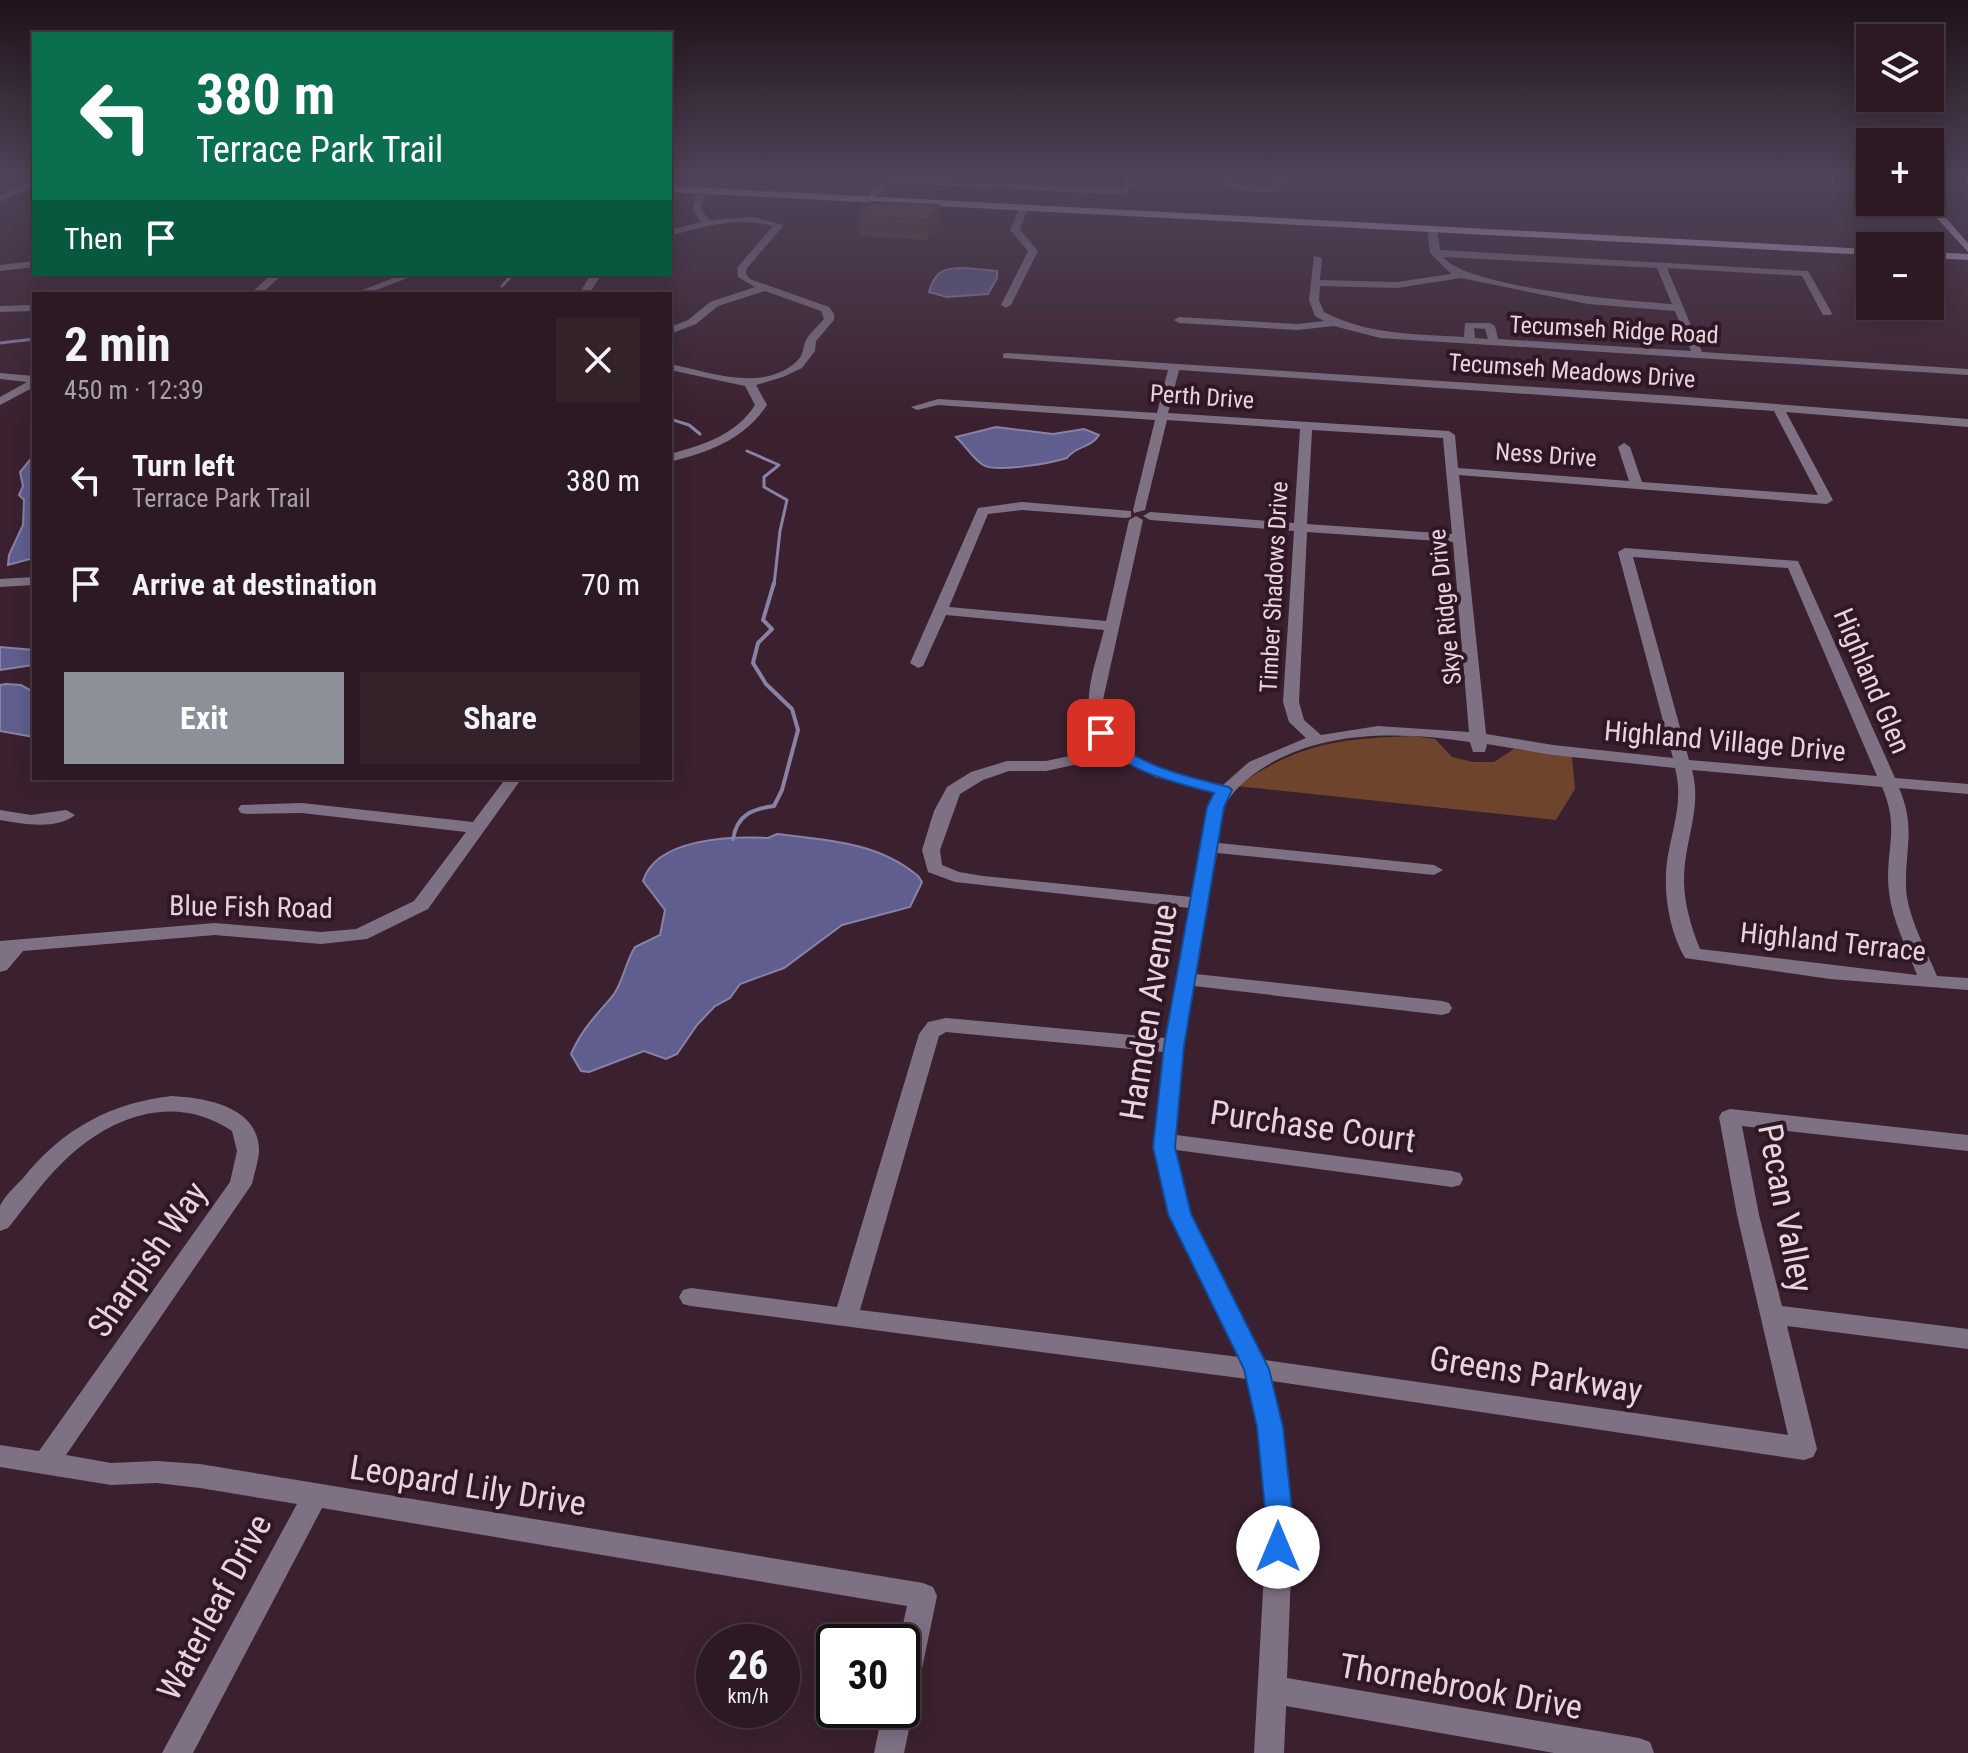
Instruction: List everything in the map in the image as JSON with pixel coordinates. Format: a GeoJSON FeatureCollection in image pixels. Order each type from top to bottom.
{"type":"FeatureCollection","features":[{"type":"Feature","properties":{"kind":"street"},"geometry":{"type":"LineString","coordinates":[[672,367],[749,383],[790,371],[805,361],[811,352],[811,340],[829,320],[829,314],[825,309],[747,281],[741,275],[742,268],[750,259]]}},
{"type":"Feature","properties":{"kind":"street"},"geometry":{"type":"LineString","coordinates":[[1006,305],[1029,259]]}},
{"type":"Feature","properties":{"kind":"street"},"geometry":{"type":"LineString","coordinates":[[1317,259],[1316,310],[1334,323]]}},
{"type":"Feature","properties":{"kind":"street"},"geometry":{"type":"LineString","coordinates":[[1438,259],[1441,264],[1461,275],[1588,301],[1678,308]]}},
{"type":"Feature","properties":{"kind":"street"},"geometry":{"type":"LineString","coordinates":[[1544,259],[1805,273],[1827,313]]}},
{"type":"Feature","properties":{"kind":"street"},"geometry":{"type":"LineString","coordinates":[[0,268],[32,264]]}},
{"type":"Feature","properties":{"kind":"street"},"geometry":{"type":"LineString","coordinates":[[1661,265],[1698,355]]}},
{"type":"Feature","properties":{"kind":"street"},"geometry":{"type":"LineString","coordinates":[[1316,283],[1397,285],[1461,275]]}},
{"type":"Feature","properties":{"kind":"street"},"geometry":{"type":"LineString","coordinates":[[257,292],[276,276]]}},
{"type":"Feature","properties":{"kind":"street"},"geometry":{"type":"LineString","coordinates":[[363,292],[407,276]]}},
{"type":"Feature","properties":{"kind":"street"},"geometry":{"type":"LineString","coordinates":[[672,330],[692,322],[714,304],[763,288]]}},
{"type":"Feature","properties":{"kind":"street"},"geometry":{"type":"LineString","coordinates":[[0,309],[32,308]]}},
{"type":"Feature","properties":{"kind":"street","name":"Tecumseh Ridge Road"},"geometry":{"type":"LineString","coordinates":[[1179,320],[1285,327],[1334,323],[1380,335],[1968,372]]}},
{"type":"Feature","properties":{"kind":"street"},"geometry":{"type":"LineString","coordinates":[[1470,341],[1469,325],[1479,324],[1492,329],[1494,343]]}},
{"type":"Feature","properties":{"kind":"street","name":"Tecumseh Meadows Drive"},"geometry":{"type":"LineString","coordinates":[[1007,356],[1968,423]]}},
{"type":"Feature","properties":{"kind":"street"},"geometry":{"type":"LineString","coordinates":[[1174,367],[1112,626],[1094,716],[1101,733],[1116,751],[1171,777],[1223,790]]}},
{"type":"Feature","properties":{"kind":"street"},"geometry":{"type":"LineString","coordinates":[[0,376],[32,380]]}},
{"type":"Feature","properties":{"kind":"street"},"geometry":{"type":"LineString","coordinates":[[0,402],[32,381]]}},
{"type":"Feature","properties":{"kind":"street"},"geometry":{"type":"LineString","coordinates":[[672,457],[708,447],[743,428],[761,405],[749,383]]}},
{"type":"Feature","properties":{"kind":"street","name":"Perth Drive"},"geometry":{"type":"LineString","coordinates":[[917,407],[938,402],[1449,435],[1452,471]]}},
{"type":"Feature","properties":{"kind":"street","name":"Ness Drive"},"geometry":{"type":"LineString","coordinates":[[1452,471],[1827,500],[1778,408]]}},
{"type":"Feature","properties":{"kind":"street","name":"Timber Shadows Drive"},"geometry":{"type":"LineString","coordinates":[[1306,426],[1291,702],[1297,722],[1317,740]]}},
{"type":"Feature","properties":{"kind":"street"},"geometry":{"type":"LineString","coordinates":[[1624,447],[1636,484]]}},
{"type":"Feature","properties":{"kind":"street","name":"Skye Ridge Drive"},"geometry":{"type":"LineString","coordinates":[[1452,471],[1479,744]]}},
{"type":"Feature","properties":{"kind":"street"},"geometry":{"type":"LineString","coordinates":[[918,663],[983,511],[1022,506],[1460,539]]}},
{"type":"Feature","properties":{"kind":"street","name":"Highland Glen"},"geometry":{"type":"LineString","coordinates":[[1683,764],[1625,552],[1793,564],[1888,782],[1902,830],[1897,888],[1900,905],[1929,980]]}},
{"type":"Feature","properties":{"kind":"street"},"geometry":{"type":"LineString","coordinates":[[0,583],[32,581]]}},
{"type":"Feature","properties":{"kind":"street"},"geometry":{"type":"LineString","coordinates":[[940,610],[1112,626]]}},
{"type":"Feature","properties":{"kind":"street","name":"Highland Village Drive"},"geometry":{"type":"LineString","coordinates":[[1223,790],[1263,762],[1317,740],[1391,730],[1439,732],[1479,744],[1968,789]]}},
{"type":"Feature","properties":{"kind":"street"},"geometry":{"type":"LineString","coordinates":[[1116,751],[1046,766],[1007,766],[977,776],[953,791],[931,850],[934,868],[955,877],[983,881],[1201,904]]}},
{"type":"Feature","properties":{"kind":"street","name":"Highland Terrace"},"geometry":{"type":"LineString","coordinates":[[1683,764],[1688,808],[1674,873],[1682,930],[1692,954],[1968,984]]}},
{"type":"Feature","properties":{"kind":"street","name":"Blue Fish Road"},"geometry":{"type":"LineString","coordinates":[[8,947],[215,929],[321,938],[360,935],[421,905],[513,780]]}},
{"type":"Feature","properties":{"kind":"street","name":"Hamden Avenue"},"geometry":{"type":"LineString","coordinates":[[1223,790],[1216,807],[1174,1046],[1164,1141],[1180,1214],[1257,1369],[1270,1427],[1280,1519],[1269,1753]]}},
{"type":"Feature","properties":{"kind":"street"},"geometry":{"type":"LineString","coordinates":[[247,809],[302,808],[480,828]]}},
{"type":"Feature","properties":{"kind":"street"},"geometry":{"type":"LineString","coordinates":[[0,815],[31,820],[66,815]]}},
{"type":"Feature","properties":{"kind":"street"},"geometry":{"type":"LineString","coordinates":[[1210,847],[1434,870]]}},
{"type":"Feature","properties":{"kind":"street"},"geometry":{"type":"LineString","coordinates":[[0,966],[8,947]]}},
{"type":"Feature","properties":{"kind":"street"},"geometry":{"type":"LineString","coordinates":[[1187,979],[1442,1008]]}},
{"type":"Feature","properties":{"kind":"street"},"geometry":{"type":"LineString","coordinates":[[846,1317],[929,1034],[935,1027],[946,1025],[1174,1046]]}},
{"type":"Feature","properties":{"kind":"street","name":"Sharpish Way"},"geometry":{"type":"LineString","coordinates":[[0,1222],[57,1153],[86,1131],[128,1111],[176,1102],[196,1103],[215,1108],[242,1127],[248,1151],[241,1184],[45,1464]]}},
{"type":"Feature","properties":{"kind":"street","name":"Pecan Valley"},"geometry":{"type":"LineString","coordinates":[[1804,1449],[1737,1161],[1730,1117],[1968,1143]]}},
{"type":"Feature","properties":{"kind":"street","name":"Purchase Court"},"geometry":{"type":"LineString","coordinates":[[1164,1141],[1452,1179]]}},
{"type":"Feature","properties":{"kind":"street","name":"Greens Parkway"},"geometry":{"type":"LineString","coordinates":[[691,1297],[1321,1376],[1804,1449]]}},
{"type":"Feature","properties":{"kind":"street"},"geometry":{"type":"LineString","coordinates":[[1772,1314],[1968,1339]]}},
{"type":"Feature","properties":{"kind":"street","name":"Leopard Lily Drive"},"geometry":{"type":"LineString","coordinates":[[0,1456],[111,1474],[175,1473],[923,1596],[917,1624]]}},
{"type":"Feature","properties":{"kind":"street","name":"Waterleaf Drive"},"geometry":{"type":"LineString","coordinates":[[177,1753],[315,1496]]}},
{"type":"Feature","properties":{"kind":"street","name":"Thornebrook Drive"},"geometry":{"type":"LineString","coordinates":[[1271,1689],[1639,1753]]}},
{"type":"Feature","properties":{"kind":"street"},"geometry":{"type":"LineString","coordinates":[[889,1753],[894,1728]]}},
{"type":"Feature","properties":{"kind":"shaded area"},"geometry":{"type":"Polygon","coordinates":[[[964,268],[997,271],[997,278],[988,294],[947,297],[929,292],[934,279],[941,272],[964,268]]]}},
{"type":"Feature","properties":{"kind":"shaded area"},"geometry":{"type":"Polygon","coordinates":[[[996,427],[1053,434],[1084,429],[1099,435],[1067,458],[1012,468],[983,465],[956,437],[996,427]]]}},
{"type":"Feature","properties":{"kind":"shaded area"},"geometry":{"type":"Polygon","coordinates":[[[32,457],[32,559],[8,565],[9,555],[23,525],[24,500],[19,495],[23,486],[20,472],[32,457]]]}},
{"type":"Feature","properties":{"kind":"shaded area"},"geometry":{"type":"Polygon","coordinates":[[[0,647],[32,650],[32,665],[0,670],[0,647]]]}},
{"type":"Feature","properties":{"kind":"shaded area"},"geometry":{"type":"Polygon","coordinates":[[[0,685],[21,685],[32,691],[32,737],[0,731],[0,685]]]}},
{"type":"Feature","properties":{"kind":"shaded area"},"geometry":{"type":"Polygon","coordinates":[[[1412,736],[1435,739],[1452,757],[1473,762],[1494,762],[1514,749],[1572,756],[1575,789],[1556,820],[1237,786],[1280,760],[1320,746],[1362,739],[1412,736]]]}},
{"type":"Feature","properties":{"kind":"shaded area"},"geometry":{"type":"Polygon","coordinates":[[[777,834],[869,849],[903,865],[922,882],[910,907],[842,925],[784,968],[740,984],[730,998],[715,1006],[697,1025],[677,1054],[666,1059],[644,1051],[589,1072],[581,1071],[571,1054],[579,1038],[615,993],[635,947],[660,935],[665,910],[643,881],[651,867],[663,856],[696,843],[716,839],[768,838],[777,834]]]}},
{"type":"Feature","properties":{"kind":"waterway"},"geometry":{"type":"LineString","coordinates":[[502,286],[511,276]]}},
{"type":"Feature","properties":{"kind":"waterway"},"geometry":{"type":"LineString","coordinates":[[0,343],[32,339]]}},
{"type":"Feature","properties":{"kind":"waterway"},"geometry":{"type":"LineString","coordinates":[[672,420],[689,425],[700,434]]}},
{"type":"Feature","properties":{"kind":"waterway"},"geometry":{"type":"LineString","coordinates":[[747,451],[779,465],[764,477],[764,487],[787,500],[774,585]]}},
{"type":"Feature","properties":{"kind":"waterway"},"geometry":{"type":"LineString","coordinates":[[733,839],[742,819],[759,809],[774,806],[782,790],[798,730],[792,709],[766,684],[753,663],[758,643],[772,629],[763,620],[774,583]]}},
{"type":"Feature","properties":{"kind":"route"},"geometry":{"type":"LineString","coordinates":[[1101,733],[1116,751],[1136,761],[1171,777],[1223,790],[1216,807],[1174,1046],[1164,1147],[1180,1214],[1257,1369],[1270,1427],[1280,1519],[1278,1547]]}}]}
